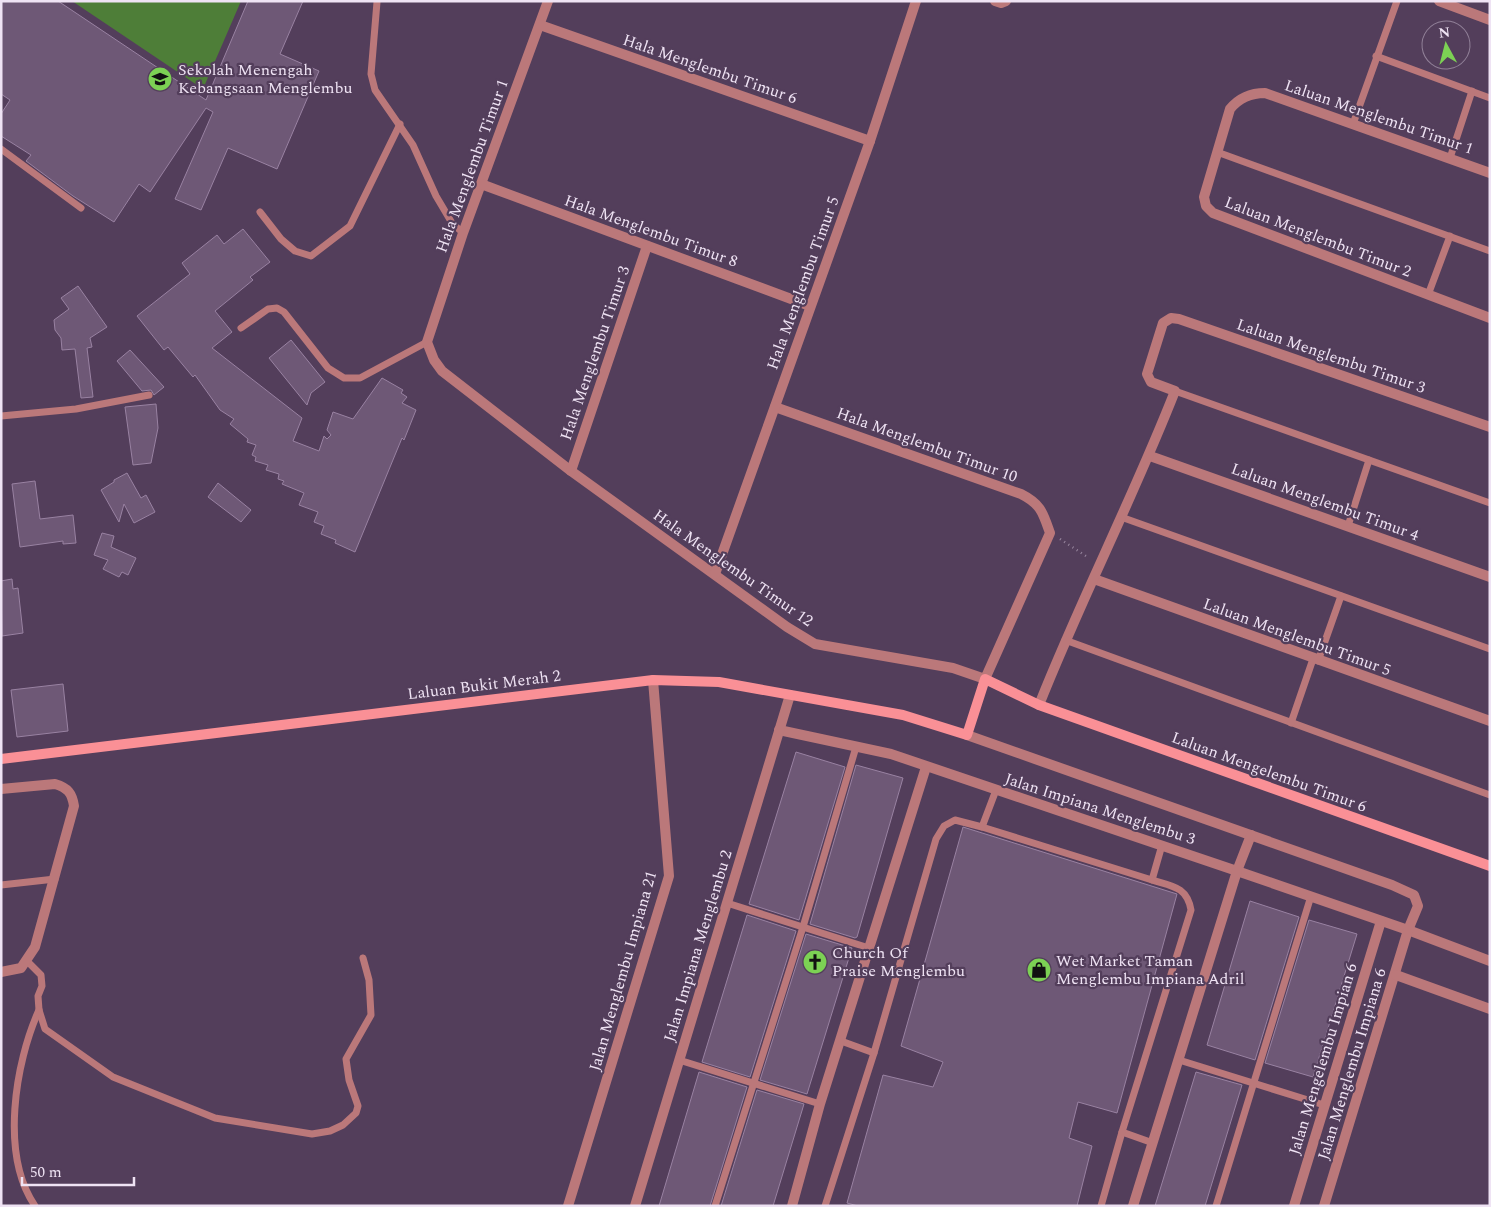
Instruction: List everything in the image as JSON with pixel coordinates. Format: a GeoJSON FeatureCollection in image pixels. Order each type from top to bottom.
{"type":"FeatureCollection","features":[{"type":"Feature","properties":{"kind":"street","name":"Hala Menglembu Timur 1"},"geometry":{"type":"LineString","coordinates":[[427,342],[463,233],[548,1]]}},
{"type":"Feature","properties":{"kind":"street","name":"Hala Menglembu Timur 5"},"geometry":{"type":"LineString","coordinates":[[715,574],[870,141],[916,1]]}},
{"type":"Feature","properties":{"kind":"street"},"geometry":{"type":"LineString","coordinates":[[1439,1],[1490,20]]}},
{"type":"Feature","properties":{"kind":"street","name":"Hala Menglembu Timur 6"},"geometry":{"type":"LineString","coordinates":[[540,25],[870,141]]}},
{"type":"Feature","properties":{"kind":"street","name":"Laluan Menglembu Timur 1"},"geometry":{"type":"LineString","coordinates":[[1258,93],[1265,93],[1490,173]]}},
{"type":"Feature","properties":{"kind":"street","name":"Laluan Menglembu Timur 2"},"geometry":{"type":"LineString","coordinates":[[1258,93],[1236,102],[1230,109],[1204,197],[1206,206],[1213,213],[1490,318]]}},
{"type":"Feature","properties":{"kind":"street","name":"Hala Menglembu Timur 8"},"geometry":{"type":"LineString","coordinates":[[481,184],[810,306]]}},
{"type":"Feature","properties":{"kind":"street","name":"Hala Menglembu Timur 3"},"geometry":{"type":"LineString","coordinates":[[571,471],[647,246]]}},
{"type":"Feature","properties":{"kind":"street","name":"Laluan Menglembu Timur 3"},"geometry":{"type":"LineString","coordinates":[[1175,391],[1151,382],[1147,374],[1163,324],[1171,318],[1179,319],[1490,427]]}},
{"type":"Feature","properties":{"kind":"street","name":"Hala Menglembu Timur 12"},"geometry":{"type":"LineString","coordinates":[[427,342],[434,360],[442,371],[571,471],[787,627],[815,644],[953,668],[985,679]]}},
{"type":"Feature","properties":{"kind":"street"},"geometry":{"type":"LineString","coordinates":[[1039,705],[1065,640],[1150,456],[1175,391]]}},
{"type":"Feature","properties":{"kind":"street","name":"Hala Menglembu Timur 10"},"geometry":{"type":"LineString","coordinates":[[776,407],[1021,494],[1032,500],[1043,512],[1050,533]]}},
{"type":"Feature","properties":{"kind":"street","name":"Laluan Menglembu Timur 4"},"geometry":{"type":"LineString","coordinates":[[1150,456],[1490,577]]}},
{"type":"Feature","properties":{"kind":"street"},"geometry":{"type":"LineString","coordinates":[[967,735],[985,679],[1050,533]]}},
{"type":"Feature","properties":{"kind":"street","name":"Laluan Menglembu Timur 5"},"geometry":{"type":"LineString","coordinates":[[1094,579],[1490,721]]}},
{"type":"Feature","properties":{"kind":"street","name":"Laluan Mengelembu Timur 6"},"geometry":{"type":"LineString","coordinates":[[985,679],[1039,705],[1490,866]]}},
{"type":"Feature","properties":{"kind":"street","name":"Laluan Bukit Merah 2"},"geometry":{"type":"LineString","coordinates":[[1,759],[653,680],[719,682],[790,694],[903,715],[967,735]]}},
{"type":"Feature","properties":{"kind":"street","name":"Jalan Menglembu Impiana 21"},"geometry":{"type":"LineString","coordinates":[[568,1206],[669,876],[653,680]]}},
{"type":"Feature","properties":{"kind":"street","name":"Jalan Impiana Menglembu 2"},"geometry":{"type":"LineString","coordinates":[[635,1206],[790,694]]}},
{"type":"Feature","properties":{"kind":"street","name":"Jalan Impiana Menglembu 3"},"geometry":{"type":"LineString","coordinates":[[779,730],[891,754],[1311,896],[1490,961]]}},
{"type":"Feature","properties":{"kind":"street","name":"Jalan Menglembu Impiana 6"},"geometry":{"type":"LineString","coordinates":[[967,735],[1392,885],[1414,895],[1418,906],[1408,930],[1396,975],[1324,1206]]}},
{"type":"Feature","properties":{"kind":"street"},"geometry":{"type":"LineString","coordinates":[[792,1206],[820,1104],[926,767]]}},
{"type":"Feature","properties":{"kind":"street"},"geometry":{"type":"LineString","coordinates":[[1,789],[55,784],[64,787],[72,794],[74,806],[35,947],[21,968],[1,972]]}},
{"type":"Feature","properties":{"kind":"street"},"geometry":{"type":"LineString","coordinates":[[1133,1206],[1180,1060],[1237,871],[1251,835]]}},
{"type":"Feature","properties":{"kind":"street","name":"Jalan Mengelembu Impian 6"},"geometry":{"type":"LineString","coordinates":[[1294,1206],[1381,921]]}},
{"type":"Feature","properties":{"kind":"street"},"geometry":{"type":"LineString","coordinates":[[1396,975],[1490,1009]]}},
{"type":"Feature","properties":{"kind":"lane"},"geometry":{"type":"LineString","coordinates":[[1352,124],[1397,1]]}},
{"type":"Feature","properties":{"kind":"lane"},"geometry":{"type":"LineString","coordinates":[[377,2],[371,74],[375,90],[400,124],[417,154],[436,196],[452,223],[463,233]]}},
{"type":"Feature","properties":{"kind":"lane"},"geometry":{"type":"LineString","coordinates":[[1376,56],[1490,98]]}},
{"type":"Feature","properties":{"kind":"lane"},"geometry":{"type":"LineString","coordinates":[[1450,158],[1472,91]]}},
{"type":"Feature","properties":{"kind":"lane"},"geometry":{"type":"LineString","coordinates":[[260,212],[281,240],[295,251],[311,256],[350,226],[400,124]]}},
{"type":"Feature","properties":{"kind":"lane"},"geometry":{"type":"LineString","coordinates":[[1,149],[81,208]]}},
{"type":"Feature","properties":{"kind":"lane"},"geometry":{"type":"LineString","coordinates":[[1217,152],[1490,251]]}},
{"type":"Feature","properties":{"kind":"lane"},"geometry":{"type":"LineString","coordinates":[[1428,296],[1450,236]]}},
{"type":"Feature","properties":{"kind":"lane"},"geometry":{"type":"LineString","coordinates":[[241,328],[268,309],[277,308],[284,312],[328,368],[344,378],[360,378],[427,342]]}},
{"type":"Feature","properties":{"kind":"lane"},"geometry":{"type":"LineString","coordinates":[[1175,391],[1490,502]]}},
{"type":"Feature","properties":{"kind":"lane"},"geometry":{"type":"LineString","coordinates":[[1,416],[76,409],[150,396]]}},
{"type":"Feature","properties":{"kind":"lane"},"geometry":{"type":"LineString","coordinates":[[1348,526],[1369,460]]}},
{"type":"Feature","properties":{"kind":"lane"},"geometry":{"type":"LineString","coordinates":[[1121,517],[1490,649]]}},
{"type":"Feature","properties":{"kind":"lane"},"geometry":{"type":"LineString","coordinates":[[1291,723],[1341,596]]}},
{"type":"Feature","properties":{"kind":"lane"},"geometry":{"type":"LineString","coordinates":[[1065,640],[1490,795]]}},
{"type":"Feature","properties":{"kind":"lane"},"geometry":{"type":"LineString","coordinates":[[714,1206],[803,927],[856,747]]}},
{"type":"Feature","properties":{"kind":"lane"},"geometry":{"type":"LineString","coordinates":[[982,827],[996,790]]}},
{"type":"Feature","properties":{"kind":"lane"},"geometry":{"type":"LineString","coordinates":[[825,1206],[874,1053],[936,838],[944,826],[955,820],[1178,888],[1189,898],[1191,910],[1101,1206]]}},
{"type":"Feature","properties":{"kind":"lane"},"geometry":{"type":"LineString","coordinates":[[1152,880],[1162,846]]}},
{"type":"Feature","properties":{"kind":"lane"},"geometry":{"type":"LineString","coordinates":[[1,886],[55,879]]}},
{"type":"Feature","properties":{"kind":"lane"},"geometry":{"type":"LineString","coordinates":[[1216,1206],[1311,896]]}},
{"type":"Feature","properties":{"kind":"lane"},"geometry":{"type":"LineString","coordinates":[[726,903],[869,948]]}},
{"type":"Feature","properties":{"kind":"lane"},"geometry":{"type":"LineString","coordinates":[[27,961],[41,975],[42,986],[38,996],[39,1010],[44,1029],[113,1077],[216,1118],[312,1134],[330,1131],[343,1125],[356,1113],[358,1106],[349,1080],[346,1059],[371,1015],[369,980],[363,958]]}},
{"type":"Feature","properties":{"kind":"lane"},"geometry":{"type":"LineString","coordinates":[[34,1206],[28,1196],[18,1162],[14,1138],[16,1099],[26,1042],[39,1010]]}},
{"type":"Feature","properties":{"kind":"lane"},"geometry":{"type":"LineString","coordinates":[[841,1040],[874,1053]]}},
{"type":"Feature","properties":{"kind":"lane"},"geometry":{"type":"LineString","coordinates":[[679,1060],[820,1104]]}},
{"type":"Feature","properties":{"kind":"lane"},"geometry":{"type":"LineString","coordinates":[[1180,1060],[1324,1106]]}},
{"type":"Feature","properties":{"kind":"lane"},"geometry":{"type":"LineString","coordinates":[[1122,1132],[1153,1143]]}},
{"type":"Feature","properties":{"kind":"path"},"geometry":{"type":"LineString","coordinates":[[1050,533],[1100,566]]}},
{"type":"Feature","properties":{"kind":"green space"},"geometry":{"type":"Polygon","coordinates":[[[72,1],[241,1],[203,89],[72,1]]]}},
{"type":"Feature","properties":{"kind":"building","name":"Sekolah Menengah Kebangsaan Menglembu"},"geometry":{"type":"Polygon","coordinates":[[[1,1],[58,1],[206,100],[248,1],[303,1],[280,54],[319,71],[277,169],[228,148],[201,210],[175,199],[213,112],[206,108],[150,192],[139,184],[114,222],[73,196],[26,161],[31,155],[1,136],[1,114],[10,100],[1,94],[1,1]]]}},
{"type":"Feature","properties":{"kind":"building"},"geometry":{"type":"Polygon","coordinates":[[[243,229],[270,262],[250,277],[253,280],[215,311],[232,332],[212,348],[302,418],[293,441],[319,451],[324,436],[327,439],[331,435],[327,430],[333,412],[353,419],[382,378],[403,390],[401,393],[407,397],[402,403],[416,410],[404,440],[402,438],[355,552],[335,543],[336,540],[321,534],[324,526],[314,522],[318,512],[299,505],[304,493],[282,484],[284,481],[278,479],[279,474],[266,470],[268,465],[255,461],[256,457],[252,455],[256,445],[247,442],[248,439],[230,424],[234,419],[220,410],[195,375],[193,377],[168,347],[164,350],[137,316],[190,274],[182,263],[217,235],[224,244],[243,229]]]}},
{"type":"Feature","properties":{"kind":"building"},"geometry":{"type":"Polygon","coordinates":[[[78,286],[107,327],[90,338],[92,347],[87,348],[93,397],[81,398],[75,349],[62,350],[61,338],[55,330],[54,320],[69,309],[61,298],[78,286]]]}},
{"type":"Feature","properties":{"kind":"building"},"geometry":{"type":"Polygon","coordinates":[[[291,340],[325,382],[311,393],[307,405],[269,358],[291,340]]]}},
{"type":"Feature","properties":{"kind":"building"},"geometry":{"type":"Polygon","coordinates":[[[130,350],[164,387],[154,395],[151,390],[142,391],[117,361],[130,350]]]}},
{"type":"Feature","properties":{"kind":"building"},"geometry":{"type":"Polygon","coordinates":[[[156,404],[158,428],[151,463],[133,465],[125,407],[156,404]]]}},
{"type":"Feature","properties":{"kind":"building"},"geometry":{"type":"Polygon","coordinates":[[[127,473],[141,498],[146,495],[155,512],[134,523],[124,504],[119,522],[101,490],[127,473]]]}},
{"type":"Feature","properties":{"kind":"building"},"geometry":{"type":"Polygon","coordinates":[[[35,481],[40,519],[73,515],[76,543],[63,544],[63,541],[20,547],[12,484],[35,481]]]}},
{"type":"Feature","properties":{"kind":"building"},"geometry":{"type":"Polygon","coordinates":[[[218,483],[251,510],[241,522],[208,497],[218,483]]]}},
{"type":"Feature","properties":{"kind":"building"},"geometry":{"type":"Polygon","coordinates":[[[102,533],[114,536],[111,547],[136,558],[128,575],[122,572],[119,577],[103,569],[108,560],[94,555],[102,533]]]}},
{"type":"Feature","properties":{"kind":"building"},"geometry":{"type":"Polygon","coordinates":[[[12,579],[13,589],[18,588],[23,633],[2,636],[1,581],[12,579]]]}},
{"type":"Feature","properties":{"kind":"building"},"geometry":{"type":"Polygon","coordinates":[[[63,684],[68,731],[17,737],[11,690],[63,684]]]}},
{"type":"Feature","properties":{"kind":"building"},"geometry":{"type":"Polygon","coordinates":[[[796,752],[845,767],[799,920],[749,904],[796,752]]]}},
{"type":"Feature","properties":{"kind":"building"},"geometry":{"type":"Polygon","coordinates":[[[856,765],[903,778],[857,937],[855,938],[810,924],[856,765]]]}},
{"type":"Feature","properties":{"kind":"building","name":"Wet Market Taman Menglembu Impiana Adril"},"geometry":{"type":"Polygon","coordinates":[[[963,827],[1177,894],[1117,1113],[1078,1102],[1069,1138],[1092,1146],[1077,1206],[858,1206],[847,1203],[883,1075],[933,1087],[943,1062],[901,1046],[963,827]]]}},
{"type":"Feature","properties":{"kind":"building"},"geometry":{"type":"Polygon","coordinates":[[[1250,901],[1299,917],[1255,1060],[1207,1045],[1250,901]]]}},
{"type":"Feature","properties":{"kind":"building"},"geometry":{"type":"Polygon","coordinates":[[[747,915],[796,931],[750,1077],[702,1062],[747,915]]]}},
{"type":"Feature","properties":{"kind":"building"},"geometry":{"type":"Polygon","coordinates":[[[1309,920],[1357,934],[1313,1077],[1265,1063],[1309,920]]]}},
{"type":"Feature","properties":{"kind":"building"},"geometry":{"type":"Polygon","coordinates":[[[806,934],[852,948],[807,1094],[760,1080],[806,934]]]}},
{"type":"Feature","properties":{"kind":"building"},"geometry":{"type":"Polygon","coordinates":[[[699,1072],[747,1087],[710,1206],[659,1206],[699,1072]]]}},
{"type":"Feature","properties":{"kind":"building"},"geometry":{"type":"Polygon","coordinates":[[[1196,1072],[1242,1085],[1205,1206],[1155,1206],[1196,1072]]]}},
{"type":"Feature","properties":{"kind":"building"},"geometry":{"type":"Polygon","coordinates":[[[757,1090],[804,1104],[773,1206],[721,1206],[757,1090]]]}},
{"type":"Feature","properties":{"kind":"place","name":"Sekolah Menengah Kebangsaan Menglembu"},"geometry":{"type":"Point","coordinates":[160,79]}},
{"type":"Feature","properties":{"kind":"place","name":"Church Of Praise Menglembu"},"geometry":{"type":"Point","coordinates":[815,962]}},
{"type":"Feature","properties":{"kind":"place","name":"Wet Market Taman Menglembu Impiana Adril"},"geometry":{"type":"Point","coordinates":[1039,970]}}]}
